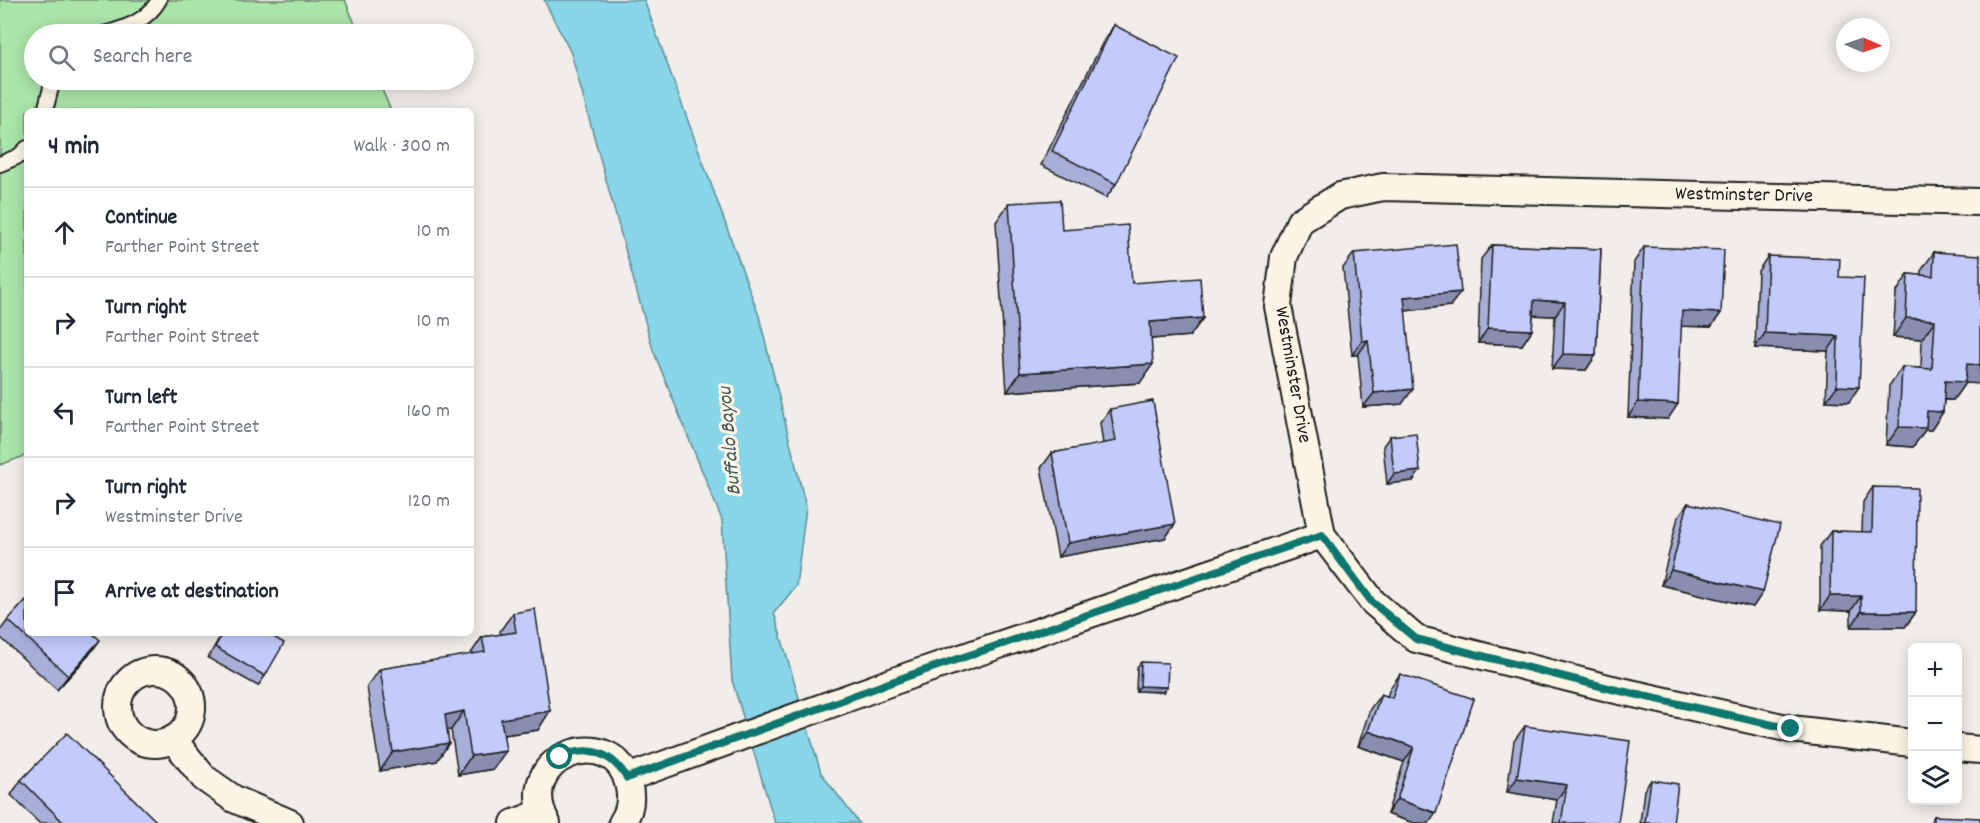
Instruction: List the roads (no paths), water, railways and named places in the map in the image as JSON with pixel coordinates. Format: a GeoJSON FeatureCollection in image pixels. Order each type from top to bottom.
{"type":"FeatureCollection","features":[{"type":"Feature","properties":{"kind":"street","name":"Westminster Drive"},"geometry":{"type":"LineString","coordinates":[[1908,743],[1791,729],[1612,689],[1416,639],[1372,602],[1322,535],[1278,306],[1284,257],[1300,221],[1340,196],[1383,187],[1980,202]]}},
{"type":"Feature","properties":{"kind":"street"},"geometry":{"type":"LineString","coordinates":[[627,778],[911,675],[1322,535]]}},
{"type":"Feature","properties":{"kind":"street"},"geometry":{"type":"LineString","coordinates":[[173,740],[204,778],[234,799],[290,823]]}},
{"type":"Feature","properties":{"kind":"street"},"geometry":{"type":"LineString","coordinates":[[1962,748],[1980,750]]}},
{"type":"Feature","properties":{"kind":"street"},"geometry":{"type":"LineString","coordinates":[[514,823],[544,818],[539,789],[548,767],[560,757],[575,751],[591,750],[606,755],[619,765],[627,778],[631,792],[630,807],[622,823]]}},
{"type":"Feature","properties":{"kind":"lane"},"geometry":{"type":"LineString","coordinates":[[136,24],[152,12],[159,0]]}},
{"type":"Feature","properties":{"kind":"lane"},"geometry":{"type":"LineString","coordinates":[[46,108],[50,90]]}},
{"type":"Feature","properties":{"kind":"lane"},"geometry":{"type":"LineString","coordinates":[[0,164],[24,151]]}},
{"type":"Feature","properties":{"kind":"water","name":"Buffalo Bayou"},"geometry":{"type":"Polygon","coordinates":[[[544,0],[644,0],[759,316],[806,507],[796,586],[774,613],[821,773],[859,823],[775,823],[732,680],[722,520],[653,350],[571,53],[544,0]]]}}]}
